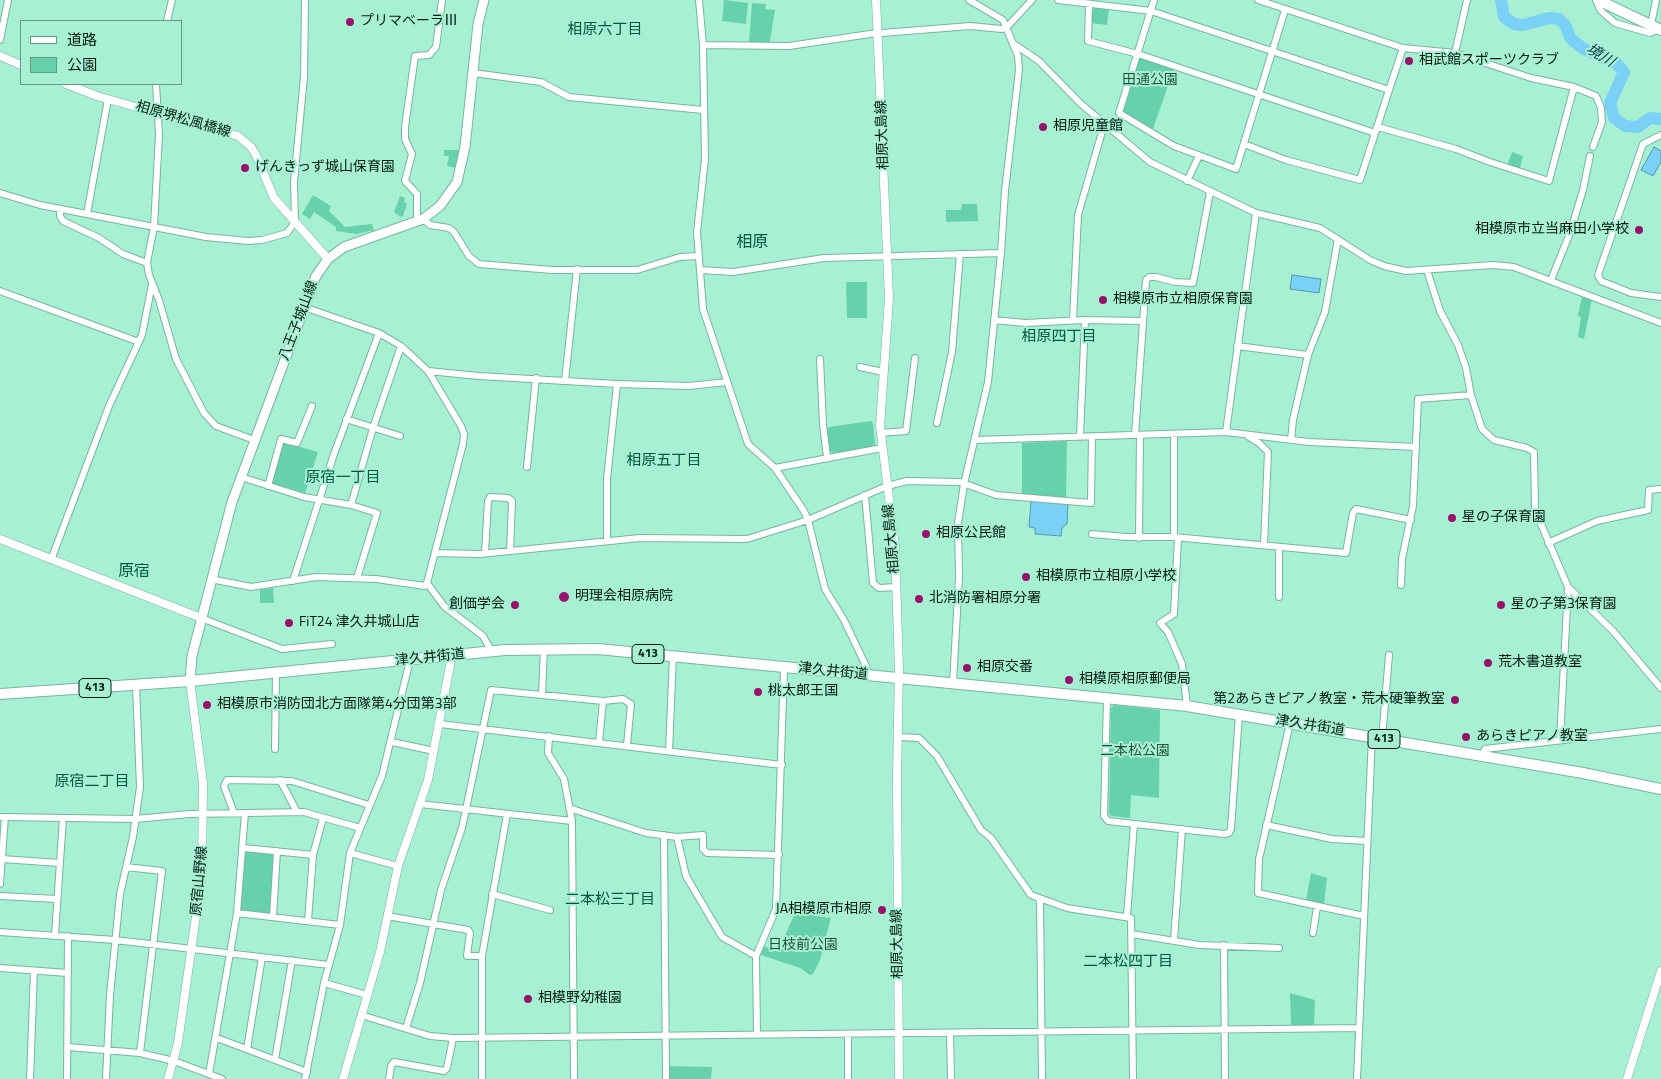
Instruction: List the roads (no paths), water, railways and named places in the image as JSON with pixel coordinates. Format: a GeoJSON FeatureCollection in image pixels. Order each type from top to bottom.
{"type":"FeatureCollection","features":[{"type":"Feature","properties":{"kind":"main road","name":"八王子城山線"},"geometry":{"type":"LineString","coordinates":[[190,681],[192,656],[201,618],[241,477],[316,276],[328,259],[350,245],[420,221],[446,199],[458,178],[465,147],[478,24],[484,0]]}},
{"type":"Feature","properties":{"kind":"main road"},"geometry":{"type":"LineString","coordinates":[[1597,0],[1657,28]]}},
{"type":"Feature","properties":{"kind":"main road","name":"津久井街道"},"geometry":{"type":"LineString","coordinates":[[0,694],[136,686],[452,655],[544,648],[598,649],[1187,706],[1482,756],[1661,789]]}},
{"type":"Feature","properties":{"kind":"street"},"geometry":{"type":"LineString","coordinates":[[0,40],[8,0]]}},
{"type":"Feature","properties":{"kind":"street"},"geometry":{"type":"LineString","coordinates":[[167,20],[172,0]]}},
{"type":"Feature","properties":{"kind":"street"},"geometry":{"type":"LineString","coordinates":[[0,193],[13,199],[206,237],[248,240],[284,235],[290,231],[295,222],[293,191],[304,77],[305,0]]}},
{"type":"Feature","properties":{"kind":"street"},"geometry":{"type":"LineString","coordinates":[[442,0],[436,48],[429,55],[416,56],[405,127],[405,138],[412,154],[405,180],[417,194],[420,221],[430,225],[449,228],[454,232],[469,256],[479,264],[538,269],[637,270],[680,257],[698,256]]}},
{"type":"Feature","properties":{"kind":"street"},"geometry":{"type":"LineString","coordinates":[[700,0],[703,45],[705,159],[698,219],[698,256],[703,309],[748,444],[775,468],[794,494],[808,520],[825,589],[844,620],[866,666],[868,675]]}},
{"type":"Feature","properties":{"kind":"street","name":"相原大島線"},"geometry":{"type":"LineString","coordinates":[[876,0],[879,34],[889,314],[880,408],[880,433],[895,546],[899,678],[899,737],[896,775],[899,1079]]}},
{"type":"Feature","properties":{"kind":"street"},"geometry":{"type":"LineString","coordinates":[[953,684],[959,577],[958,523],[964,484],[988,382],[1001,253],[1005,191],[1019,70],[1014,44],[1000,17],[969,0]]}},
{"type":"Feature","properties":{"kind":"street"},"geometry":{"type":"LineString","coordinates":[[1007,28],[1032,0]]}},
{"type":"Feature","properties":{"kind":"street"},"geometry":{"type":"LineString","coordinates":[[1058,0],[1151,11],[1389,90]]}},
{"type":"Feature","properties":{"kind":"street"},"geometry":{"type":"LineString","coordinates":[[1154,0],[1120,114],[1174,146],[1236,169],[1286,10]]}},
{"type":"Feature","properties":{"kind":"street"},"geometry":{"type":"LineString","coordinates":[[1258,0],[1403,48],[1455,52],[1531,78],[1574,87],[1591,93],[1600,101],[1602,122],[1593,147]]}},
{"type":"Feature","properties":{"kind":"street"},"geometry":{"type":"LineString","coordinates":[[1455,52],[1467,0]]}},
{"type":"Feature","properties":{"kind":"street"},"geometry":{"type":"LineString","coordinates":[[1656,0],[1657,28]]}},
{"type":"Feature","properties":{"kind":"street"},"geometry":{"type":"LineString","coordinates":[[1089,4],[1088,41],[1138,54],[1376,130],[1456,149],[1549,181],[1574,87]]}},
{"type":"Feature","properties":{"kind":"street"},"geometry":{"type":"LineString","coordinates":[[703,45],[789,46],[879,34],[970,26],[1007,28]]}},
{"type":"Feature","properties":{"kind":"street"},"geometry":{"type":"LineString","coordinates":[[1014,44],[1052,72],[1081,104],[1150,162],[1256,213],[1320,228],[1370,260],[1384,266],[1406,270],[1502,266],[1522,269],[1661,323]]}},
{"type":"Feature","properties":{"kind":"street"},"geometry":{"type":"LineString","coordinates":[[1244,144],[1286,160],[1360,180],[1403,48]]}},
{"type":"Feature","properties":{"kind":"street"},"geometry":{"type":"LineString","coordinates":[[0,56],[20,65]]}},
{"type":"Feature","properties":{"kind":"street"},"geometry":{"type":"LineString","coordinates":[[473,73],[542,82],[569,97],[703,110]]}},
{"type":"Feature","properties":{"kind":"street","name":"相原堺松風橋線"},"geometry":{"type":"LineString","coordinates":[[69,85],[108,99],[232,133],[246,141],[261,163],[269,190],[328,259]]}},
{"type":"Feature","properties":{"kind":"street"},"geometry":{"type":"LineString","coordinates":[[156,85],[159,135],[154,226],[147,263],[152,283],[176,359],[207,418],[211,423],[222,429],[254,440]]}},
{"type":"Feature","properties":{"kind":"street"},"geometry":{"type":"LineString","coordinates":[[87,214],[108,99]]}},
{"type":"Feature","properties":{"kind":"street"},"geometry":{"type":"LineString","coordinates":[[1073,320],[1078,215],[1104,125]]}},
{"type":"Feature","properties":{"kind":"street"},"geometry":{"type":"LineString","coordinates":[[1661,136],[1643,144],[1598,275],[1601,281],[1631,293],[1661,297]]}},
{"type":"Feature","properties":{"kind":"street"},"geometry":{"type":"LineString","coordinates":[[1187,181],[1199,156]]}},
{"type":"Feature","properties":{"kind":"street"},"geometry":{"type":"LineString","coordinates":[[1551,280],[1570,233],[1583,190],[1590,156]]}},
{"type":"Feature","properties":{"kind":"street"},"geometry":{"type":"LineString","coordinates":[[1139,538],[1138,435],[1146,280],[1148,277],[1162,277],[1191,283],[1194,281],[1210,192]]}},
{"type":"Feature","properties":{"kind":"street"},"geometry":{"type":"LineString","coordinates":[[60,209],[60,216],[63,221],[99,238],[123,254],[147,263]]}},
{"type":"Feature","properties":{"kind":"street"},"geometry":{"type":"LineString","coordinates":[[1226,432],[1256,213]]}},
{"type":"Feature","properties":{"kind":"street"},"geometry":{"type":"LineString","coordinates":[[1291,440],[1308,356],[1325,312],[1338,239]]}},
{"type":"Feature","properties":{"kind":"street"},"geometry":{"type":"LineString","coordinates":[[700,270],[733,272],[824,258],[1001,253]]}},
{"type":"Feature","properties":{"kind":"street"},"geometry":{"type":"LineString","coordinates":[[937,423],[952,352],[960,254]]}},
{"type":"Feature","properties":{"kind":"street"},"geometry":{"type":"LineString","coordinates":[[565,380],[577,269]]}},
{"type":"Feature","properties":{"kind":"street"},"geometry":{"type":"LineString","coordinates":[[1427,270],[1440,311],[1458,345],[1466,368],[1471,396],[1479,423],[1486,434],[1494,440],[1527,448],[1534,452],[1535,510],[1568,587],[1616,634],[1661,688]]}},
{"type":"Feature","properties":{"kind":"street"},"geometry":{"type":"LineString","coordinates":[[51,560],[109,406],[139,342],[152,283]]}},
{"type":"Feature","properties":{"kind":"street"},"geometry":{"type":"LineString","coordinates":[[0,291],[139,342]]}},
{"type":"Feature","properties":{"kind":"street"},"geometry":{"type":"LineString","coordinates":[[212,579],[250,587],[316,577],[357,578],[425,586],[427,583],[464,434],[450,406],[428,371],[401,346],[379,333],[304,307]]}},
{"type":"Feature","properties":{"kind":"street"},"geometry":{"type":"LineString","coordinates":[[994,320],[1025,322],[1073,320],[1143,321]]}},
{"type":"Feature","properties":{"kind":"street"},"geometry":{"type":"LineString","coordinates":[[1080,436],[1085,320]]}},
{"type":"Feature","properties":{"kind":"street"},"geometry":{"type":"LineString","coordinates":[[293,581],[346,419],[379,333]]}},
{"type":"Feature","properties":{"kind":"street"},"geometry":{"type":"LineString","coordinates":[[351,505],[373,428],[401,346]]}},
{"type":"Feature","properties":{"kind":"street"},"geometry":{"type":"LineString","coordinates":[[1237,346],[1308,356]]}},
{"type":"Feature","properties":{"kind":"street"},"geometry":{"type":"LineString","coordinates":[[880,433],[906,431],[915,358]]}},
{"type":"Feature","properties":{"kind":"street"},"geometry":{"type":"LineString","coordinates":[[820,359],[823,425],[827,457]]}},
{"type":"Feature","properties":{"kind":"street"},"geometry":{"type":"LineString","coordinates":[[860,368],[883,372]]}},
{"type":"Feature","properties":{"kind":"street"},"geometry":{"type":"LineString","coordinates":[[428,371],[617,384],[689,386],[727,382]]}},
{"type":"Feature","properties":{"kind":"street"},"geometry":{"type":"LineString","coordinates":[[527,467],[536,378]]}},
{"type":"Feature","properties":{"kind":"street"},"geometry":{"type":"LineString","coordinates":[[606,540],[607,479],[617,384]]}},
{"type":"Feature","properties":{"kind":"street"},"geometry":{"type":"LineString","coordinates":[[1401,585],[1402,559],[1411,520],[1418,399],[1471,396]]}},
{"type":"Feature","properties":{"kind":"street"},"geometry":{"type":"LineString","coordinates":[[268,486],[281,439],[297,443],[312,406]]}},
{"type":"Feature","properties":{"kind":"street"},"geometry":{"type":"LineString","coordinates":[[346,419],[400,436]]}},
{"type":"Feature","properties":{"kind":"street"},"geometry":{"type":"LineString","coordinates":[[975,440],[1226,432],[1355,446],[1416,447]]}},
{"type":"Feature","properties":{"kind":"street"},"geometry":{"type":"LineString","coordinates":[[1174,434],[1176,538],[1174,614],[1160,623],[1168,632],[1182,664],[1187,706]]}},
{"type":"Feature","properties":{"kind":"street"},"geometry":{"type":"LineString","coordinates":[[1240,434],[1259,443],[1268,452],[1264,544]]}},
{"type":"Feature","properties":{"kind":"street"},"geometry":{"type":"LineString","coordinates":[[434,553],[485,553],[606,540],[674,537],[747,539],[808,520],[887,486],[907,481],[951,481],[996,495],[1091,503],[1092,436]]}},
{"type":"Feature","properties":{"kind":"street"},"geometry":{"type":"LineString","coordinates":[[775,468],[882,448]]}},
{"type":"Feature","properties":{"kind":"street"},"geometry":{"type":"LineString","coordinates":[[241,477],[268,486],[376,512],[377,515],[357,578]]}},
{"type":"Feature","properties":{"kind":"street"},"geometry":{"type":"LineString","coordinates":[[1548,543],[1597,521],[1648,510],[1649,490],[1661,489]]}},
{"type":"Feature","properties":{"kind":"street"},"geometry":{"type":"LineString","coordinates":[[865,495],[874,586],[879,588],[896,588]]}},
{"type":"Feature","properties":{"kind":"street"},"geometry":{"type":"LineString","coordinates":[[485,553],[488,502],[490,497],[512,500],[510,551]]}},
{"type":"Feature","properties":{"kind":"street"},"geometry":{"type":"LineString","coordinates":[[1092,534],[1264,544],[1346,553],[1353,513],[1356,510],[1411,520]]}},
{"type":"Feature","properties":{"kind":"street"},"geometry":{"type":"LineString","coordinates":[[0,539],[282,649],[332,644]]}},
{"type":"Feature","properties":{"kind":"street"},"geometry":{"type":"LineString","coordinates":[[1279,547],[1279,597]]}},
{"type":"Feature","properties":{"kind":"street"},"geometry":{"type":"LineString","coordinates":[[427,583],[444,606],[483,636],[492,652]]}},
{"type":"Feature","properties":{"kind":"street"},"geometry":{"type":"LineString","coordinates":[[1560,740],[1568,587]]}},
{"type":"Feature","properties":{"kind":"street"},"geometry":{"type":"LineString","coordinates":[[542,694],[544,648]]}},
{"type":"Feature","properties":{"kind":"street"},"geometry":{"type":"LineString","coordinates":[[343,1079],[380,952],[398,866],[420,804],[434,751],[452,655]]}},
{"type":"Feature","properties":{"kind":"street"},"geometry":{"type":"LineString","coordinates":[[1357,1079],[1367,841],[1377,738],[1389,655]]}},
{"type":"Feature","properties":{"kind":"street"},"geometry":{"type":"LineString","coordinates":[[669,751],[673,656]]}},
{"type":"Feature","properties":{"kind":"street"},"geometry":{"type":"LineString","coordinates":[[305,1079],[324,982],[340,925],[350,853],[382,776],[392,742],[410,660]]}},
{"type":"Feature","properties":{"kind":"street"},"geometry":{"type":"LineString","coordinates":[[757,1035],[756,956],[776,909],[784,667]]}},
{"type":"Feature","properties":{"kind":"street"},"geometry":{"type":"LineString","coordinates":[[275,749],[276,673]]}},
{"type":"Feature","properties":{"kind":"street","name":"原宿山野線"},"geometry":{"type":"LineString","coordinates":[[168,1079],[174,1061],[193,949],[202,876],[204,814],[190,681]]}},
{"type":"Feature","properties":{"kind":"street"},"geometry":{"type":"LineString","coordinates":[[106,1079],[115,940],[126,868],[134,837],[140,787],[136,686]]}},
{"type":"Feature","properties":{"kind":"street"},"geometry":{"type":"LineString","coordinates":[[406,1028],[420,983],[441,890],[460,837],[482,728],[490,693],[493,689],[603,701],[623,699],[630,704],[628,745]]}},
{"type":"Feature","properties":{"kind":"street"},"geometry":{"type":"LineString","coordinates":[[1107,699],[1104,816],[1108,821],[1134,824],[1224,834],[1231,830],[1239,714]]}},
{"type":"Feature","properties":{"kind":"street"},"geometry":{"type":"LineString","coordinates":[[599,742],[603,701]]}},
{"type":"Feature","properties":{"kind":"street"},"geometry":{"type":"LineString","coordinates":[[1290,723],[1259,860],[1258,893],[1364,916]]}},
{"type":"Feature","properties":{"kind":"street"},"geometry":{"type":"LineString","coordinates":[[440,724],[628,745],[782,765]]}},
{"type":"Feature","properties":{"kind":"street"},"geometry":{"type":"LineString","coordinates":[[1482,756],[1485,749],[1661,729]]}},
{"type":"Feature","properties":{"kind":"street"},"geometry":{"type":"LineString","coordinates":[[548,736],[548,753],[564,779],[572,821],[574,1079]]}},
{"type":"Feature","properties":{"kind":"street"},"geometry":{"type":"LineString","coordinates":[[899,737],[919,738],[937,756],[981,830],[991,838],[1031,896],[1067,908],[1127,916],[1132,920],[1133,1079]]}},
{"type":"Feature","properties":{"kind":"street"},"geometry":{"type":"LineString","coordinates":[[392,742],[434,751]]}},
{"type":"Feature","properties":{"kind":"street"},"geometry":{"type":"LineString","coordinates":[[280,780],[297,812]]}},
{"type":"Feature","properties":{"kind":"street"},"geometry":{"type":"LineString","coordinates":[[234,813],[224,786],[226,781],[292,780],[369,805]]}},
{"type":"Feature","properties":{"kind":"street"},"geometry":{"type":"LineString","coordinates":[[420,804],[572,821]]}},
{"type":"Feature","properties":{"kind":"street"},"geometry":{"type":"LineString","coordinates":[[569,808],[623,827],[664,835],[703,835],[704,849],[707,853],[779,855]]}},
{"type":"Feature","properties":{"kind":"street"},"geometry":{"type":"LineString","coordinates":[[0,884],[2,817],[135,818],[297,812],[360,828]]}},
{"type":"Feature","properties":{"kind":"street"},"geometry":{"type":"LineString","coordinates":[[209,1074],[217,1038],[237,913],[244,848],[245,813]]}},
{"type":"Feature","properties":{"kind":"street"},"geometry":{"type":"LineString","coordinates":[[482,1079],[482,956],[507,814]]}},
{"type":"Feature","properties":{"kind":"street"},"geometry":{"type":"LineString","coordinates":[[54,936],[63,818]]}},
{"type":"Feature","properties":{"kind":"street"},"geometry":{"type":"LineString","coordinates":[[308,921],[313,855],[323,818]]}},
{"type":"Feature","properties":{"kind":"street"},"geometry":{"type":"LineString","coordinates":[[1127,916],[1134,824]]}},
{"type":"Feature","properties":{"kind":"street"},"geometry":{"type":"LineString","coordinates":[[1266,825],[1332,839],[1367,841]]}},
{"type":"Feature","properties":{"kind":"street"},"geometry":{"type":"LineString","coordinates":[[1174,940],[1182,829]]}},
{"type":"Feature","properties":{"kind":"street"},"geometry":{"type":"LineString","coordinates":[[664,835],[666,1079]]}},
{"type":"Feature","properties":{"kind":"street"},"geometry":{"type":"LineString","coordinates":[[677,836],[686,876],[722,937],[756,956]]}},
{"type":"Feature","properties":{"kind":"street"},"geometry":{"type":"LineString","coordinates":[[244,848],[313,855]]}},
{"type":"Feature","properties":{"kind":"street"},"geometry":{"type":"LineString","coordinates":[[273,917],[278,851]]}},
{"type":"Feature","properties":{"kind":"street"},"geometry":{"type":"LineString","coordinates":[[350,853],[398,866]]}},
{"type":"Feature","properties":{"kind":"street"},"geometry":{"type":"LineString","coordinates":[[2,859],[60,863]]}},
{"type":"Feature","properties":{"kind":"street"},"geometry":{"type":"LineString","coordinates":[[126,868],[162,871],[140,1053]]}},
{"type":"Feature","properties":{"kind":"street"},"geometry":{"type":"LineString","coordinates":[[492,894],[550,910]]}},
{"type":"Feature","properties":{"kind":"street"},"geometry":{"type":"LineString","coordinates":[[0,896],[57,899]]}},
{"type":"Feature","properties":{"kind":"street"},"geometry":{"type":"LineString","coordinates":[[1040,899],[1042,1079]]}},
{"type":"Feature","properties":{"kind":"street"},"geometry":{"type":"LineString","coordinates":[[1314,932],[1317,907]]}},
{"type":"Feature","properties":{"kind":"street"},"geometry":{"type":"LineString","coordinates":[[237,913],[340,925]]}},
{"type":"Feature","properties":{"kind":"street"},"geometry":{"type":"LineString","coordinates":[[387,916],[468,930],[470,933],[467,956],[482,956]]}},
{"type":"Feature","properties":{"kind":"street"},"geometry":{"type":"LineString","coordinates":[[0,932],[115,940],[329,965]]}},
{"type":"Feature","properties":{"kind":"street"},"geometry":{"type":"LineString","coordinates":[[1132,934],[1199,945],[1279,948]]}},
{"type":"Feature","properties":{"kind":"street"},"geometry":{"type":"LineString","coordinates":[[67,1079],[68,936]]}},
{"type":"Feature","properties":{"kind":"street"},"geometry":{"type":"LineString","coordinates":[[1224,945],[1226,1079]]}},
{"type":"Feature","properties":{"kind":"street"},"geometry":{"type":"LineString","coordinates":[[246,1048],[262,957]]}},
{"type":"Feature","properties":{"kind":"street"},"geometry":{"type":"LineString","coordinates":[[275,1060],[292,960]]}},
{"type":"Feature","properties":{"kind":"street"},"geometry":{"type":"LineString","coordinates":[[0,968],[68,973]]}},
{"type":"Feature","properties":{"kind":"street"},"geometry":{"type":"LineString","coordinates":[[30,1079],[34,970]]}},
{"type":"Feature","properties":{"kind":"street"},"geometry":{"type":"LineString","coordinates":[[1627,1079],[1661,971]]}},
{"type":"Feature","properties":{"kind":"street"},"geometry":{"type":"LineString","coordinates":[[324,982],[367,995]]}},
{"type":"Feature","properties":{"kind":"street"},"geometry":{"type":"LineString","coordinates":[[361,1015],[430,1036],[453,1038],[1359,1028]]}},
{"type":"Feature","properties":{"kind":"street"},"geometry":{"type":"LineString","coordinates":[[950,1033],[952,1079]]}},
{"type":"Feature","properties":{"kind":"street"},"geometry":{"type":"LineString","coordinates":[[848,1034],[848,1079]]}},
{"type":"Feature","properties":{"kind":"street"},"geometry":{"type":"LineString","coordinates":[[217,1038],[307,1072]]}},
{"type":"Feature","properties":{"kind":"street"},"geometry":{"type":"LineString","coordinates":[[389,1079],[391,1066],[394,1062],[444,1071],[447,1068],[453,1038]]}},
{"type":"Feature","properties":{"kind":"street"},"geometry":{"type":"LineString","coordinates":[[68,1047],[140,1053],[174,1061],[222,1079]]}},
{"type":"Feature","properties":{"kind":"water"},"geometry":{"type":"Polygon","coordinates":[[[1654,147],[1661,151],[1661,162],[1653,176],[1641,170],[1654,147]]]}},
{"type":"Feature","properties":{"kind":"water"},"geometry":{"type":"Polygon","coordinates":[[[1292,275],[1321,279],[1319,293],[1290,289],[1292,275]]]}},
{"type":"Feature","properties":{"kind":"water"},"geometry":{"type":"Polygon","coordinates":[[[1031,501],[1068,504],[1067,524],[1062,528],[1061,536],[1035,534],[1035,528],[1029,527],[1031,501]]]}},
{"type":"Feature","properties":{"kind":"waterway","name":"境川"},"geometry":{"type":"LineString","coordinates":[[1501,0],[1504,17],[1514,24],[1523,25],[1549,18],[1559,19],[1565,25],[1571,39],[1584,49],[1616,63],[1624,72],[1610,103],[1614,118],[1625,126],[1638,127],[1650,118],[1661,119]]}},
{"type":"Feature","properties":{"kind":"place","name":"プリマベーラⅢ"},"geometry":{"type":"Point","coordinates":[350,22]}},
{"type":"Feature","properties":{"kind":"place","name":"相武館スポーツクラブ"},"geometry":{"type":"Point","coordinates":[1409,61]}},
{"type":"Feature","properties":{"kind":"place","name":"相原児童館"},"geometry":{"type":"Point","coordinates":[1043,127]}},
{"type":"Feature","properties":{"kind":"place","name":"げんきっず城山保育園"},"geometry":{"type":"Point","coordinates":[245,168]}},
{"type":"Feature","properties":{"kind":"place","name":"相模原市立当麻田小学校"},"geometry":{"type":"Point","coordinates":[1639,230]}},
{"type":"Feature","properties":{"kind":"place","name":"相模原市立相原保育園"},"geometry":{"type":"Point","coordinates":[1103,300]}},
{"type":"Feature","properties":{"kind":"place","name":"星の子保育園"},"geometry":{"type":"Point","coordinates":[1452,518]}},
{"type":"Feature","properties":{"kind":"place","name":"相原公民館"},"geometry":{"type":"Point","coordinates":[926,534]}},
{"type":"Feature","properties":{"kind":"place","name":"相模原市立相原小学校"},"geometry":{"type":"Point","coordinates":[1026,577]}},
{"type":"Feature","properties":{"kind":"place","name":"明理会相原病院"},"geometry":{"type":"Point","coordinates":[564,597]}},
{"type":"Feature","properties":{"kind":"place","name":"北消防署相原分署"},"geometry":{"type":"Point","coordinates":[919,599]}},
{"type":"Feature","properties":{"kind":"place","name":"創価学会"},"geometry":{"type":"Point","coordinates":[515,605]}},
{"type":"Feature","properties":{"kind":"place","name":"星の子第3保育園"},"geometry":{"type":"Point","coordinates":[1501,605]}},
{"type":"Feature","properties":{"kind":"place","name":"FiT24 津久井城山店"},"geometry":{"type":"Point","coordinates":[289,623]}},
{"type":"Feature","properties":{"kind":"place","name":"荒木書道教室"},"geometry":{"type":"Point","coordinates":[1488,663]}},
{"type":"Feature","properties":{"kind":"place","name":"相原交番"},"geometry":{"type":"Point","coordinates":[967,668]}},
{"type":"Feature","properties":{"kind":"place","name":"相模原相原郵便局"},"geometry":{"type":"Point","coordinates":[1069,680]}},
{"type":"Feature","properties":{"kind":"place","name":"桃太郎王国"},"geometry":{"type":"Point","coordinates":[758,692]}},
{"type":"Feature","properties":{"kind":"place","name":"第2あらきピアノ教室・荒木硬筆教室"},"geometry":{"type":"Point","coordinates":[1455,700]}},
{"type":"Feature","properties":{"kind":"place","name":"相模原市消防団北方面隊第4分団第3部"},"geometry":{"type":"Point","coordinates":[207,705]}},
{"type":"Feature","properties":{"kind":"place","name":"あらきピアノ教室"},"geometry":{"type":"Point","coordinates":[1466,737]}},
{"type":"Feature","properties":{"kind":"place","name":"JA相模原市相原"},"geometry":{"type":"Point","coordinates":[882,910]}},
{"type":"Feature","properties":{"kind":"place","name":"相模野幼稚園"},"geometry":{"type":"Point","coordinates":[528,999]}},
{"type":"Feature","properties":{"kind":"district","name":"相原六丁目"},"geometry":{"type":"Point","coordinates":[605,30]}},
{"type":"Feature","properties":{"kind":"district","name":"相原"},"geometry":{"type":"Point","coordinates":[752,243]}},
{"type":"Feature","properties":{"kind":"district","name":"相原四丁目"},"geometry":{"type":"Point","coordinates":[1059,337]}},
{"type":"Feature","properties":{"kind":"district","name":"相原五丁目"},"geometry":{"type":"Point","coordinates":[664,461]}},
{"type":"Feature","properties":{"kind":"district","name":"原宿一丁目"},"geometry":{"type":"Point","coordinates":[343,478]}},
{"type":"Feature","properties":{"kind":"district","name":"原宿"},"geometry":{"type":"Point","coordinates":[134,572]}},
{"type":"Feature","properties":{"kind":"district","name":"原宿二丁目"},"geometry":{"type":"Point","coordinates":[92,782]}},
{"type":"Feature","properties":{"kind":"district","name":"二本松三丁目"},"geometry":{"type":"Point","coordinates":[610,900]}},
{"type":"Feature","properties":{"kind":"district","name":"二本松四丁目"},"geometry":{"type":"Point","coordinates":[1128,962]}},
{"type":"Feature","properties":{"kind":"park label","name":"田通公園"},"geometry":{"type":"Point","coordinates":[1150,81]}},
{"type":"Feature","properties":{"kind":"park label","name":"二本松公園"},"geometry":{"type":"Point","coordinates":[1135,752]}},
{"type":"Feature","properties":{"kind":"park label","name":"日枝前公園"},"geometry":{"type":"Point","coordinates":[803,946]}}]}
